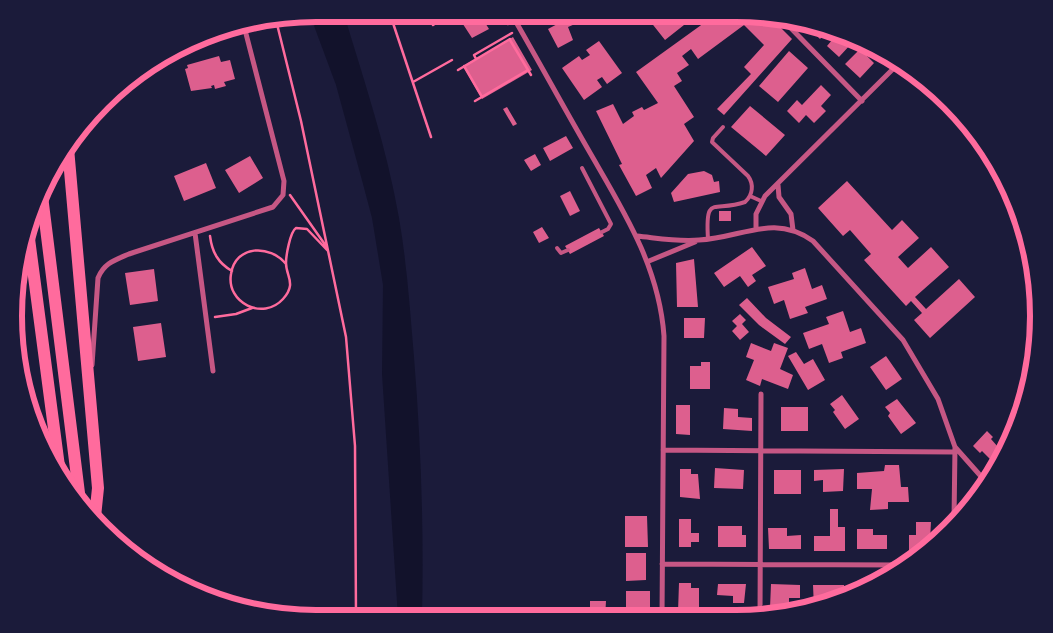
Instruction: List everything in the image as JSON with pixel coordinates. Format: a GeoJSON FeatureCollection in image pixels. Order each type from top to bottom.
{"type":"FeatureCollection","features":[{"type":"Feature","properties":{"kind":"highway"},"geometry":{"type":"LineString","coordinates":[[69,158],[98,488],[96,511]]}},
{"type":"Feature","properties":{"kind":"highway"},"geometry":{"type":"LineString","coordinates":[[43,208],[78,489]]}},
{"type":"Feature","properties":{"kind":"highway"},"geometry":{"type":"LineString","coordinates":[[30,250],[57,455]]}},
{"type":"Feature","properties":{"kind":"street"},"geometry":{"type":"LineString","coordinates":[[516,22],[637,236],[649,261],[658,290],[663,321],[662,610]]}},
{"type":"Feature","properties":{"kind":"street"},"geometry":{"type":"LineString","coordinates":[[790,27],[862,101]]}},
{"type":"Feature","properties":{"kind":"street"},"geometry":{"type":"LineString","coordinates":[[90,396],[98,278],[108,263],[129,254],[273,208],[283,195],[285,188],[245,32]]}},
{"type":"Feature","properties":{"kind":"street"},"geometry":{"type":"LineString","coordinates":[[756,228],[756,214],[761,201],[770,190],[778,185],[894,69]]}},
{"type":"Feature","properties":{"kind":"street"},"geometry":{"type":"LineString","coordinates":[[778,185],[778,197],[791,214],[792,230]]}},
{"type":"Feature","properties":{"kind":"street"},"geometry":{"type":"LineString","coordinates":[[637,236],[698,240],[756,228],[778,227],[807,236],[819,246],[903,340],[938,399],[955,449],[954,514]]}},
{"type":"Feature","properties":{"kind":"street"},"geometry":{"type":"LineString","coordinates":[[195,233],[213,371]]}},
{"type":"Feature","properties":{"kind":"street"},"geometry":{"type":"LineString","coordinates":[[649,261],[698,240]]}},
{"type":"Feature","properties":{"kind":"street"},"geometry":{"type":"LineString","coordinates":[[760,610],[761,394]]}},
{"type":"Feature","properties":{"kind":"street"},"geometry":{"type":"LineString","coordinates":[[663,450],[955,449],[982,478]]}},
{"type":"Feature","properties":{"kind":"street"},"geometry":{"type":"LineString","coordinates":[[662,564],[894,565]]}},
{"type":"Feature","properties":{"kind":"lane"},"geometry":{"type":"LineString","coordinates":[[723,127],[713,138],[712,142],[750,179],[750,196]]}},
{"type":"Feature","properties":{"kind":"lane"},"geometry":{"type":"LineString","coordinates":[[582,168],[605,212],[610,226],[602,232]]}},
{"type":"Feature","properties":{"kind":"lane"},"geometry":{"type":"LineString","coordinates":[[750,196],[761,201]]}},
{"type":"Feature","properties":{"kind":"lane"},"geometry":{"type":"LineString","coordinates":[[708,239],[707,218],[710,209],[716,206],[741,203],[750,196]]}},
{"type":"Feature","properties":{"kind":"lane"},"geometry":{"type":"LineString","coordinates":[[558,248],[561,252],[568,250]]}},
{"type":"Feature","properties":{"kind":"path"},"geometry":{"type":"LineString","coordinates":[[393,22],[431,137]]}},
{"type":"Feature","properties":{"kind":"path"},"geometry":{"type":"LineString","coordinates":[[433,25],[438,22]]}},
{"type":"Feature","properties":{"kind":"path"},"geometry":{"type":"LineString","coordinates":[[500,22],[509,25]]}},
{"type":"Feature","properties":{"kind":"path"},"geometry":{"type":"LineString","coordinates":[[277,25],[329,252],[346,337],[355,446],[356,610]]}},
{"type":"Feature","properties":{"kind":"path"},"geometry":{"type":"LineString","coordinates":[[476,59],[474,55],[513,32]]}},
{"type":"Feature","properties":{"kind":"path"},"geometry":{"type":"LineString","coordinates":[[508,35],[531,75]]}},
{"type":"Feature","properties":{"kind":"path"},"geometry":{"type":"LineString","coordinates":[[458,70],[510,40]]}},
{"type":"Feature","properties":{"kind":"path"},"geometry":{"type":"LineString","coordinates":[[413,82],[452,60]]}},
{"type":"Feature","properties":{"kind":"path"},"geometry":{"type":"LineString","coordinates":[[464,66],[482,97]]}},
{"type":"Feature","properties":{"kind":"path"},"geometry":{"type":"LineString","coordinates":[[475,100],[528,70]]}},
{"type":"Feature","properties":{"kind":"path"},"geometry":{"type":"LineString","coordinates":[[285,188],[329,252]]}},
{"type":"Feature","properties":{"kind":"path"},"geometry":{"type":"LineString","coordinates":[[206,318],[236,314],[252,308],[265,309],[282,300],[290,283],[286,264],[291,233],[299,227],[314,235],[329,252]]}},
{"type":"Feature","properties":{"kind":"path"},"geometry":{"type":"LineString","coordinates":[[209,228],[213,252],[222,265],[232,271]]}},
{"type":"Feature","properties":{"kind":"path"},"geometry":{"type":"LineString","coordinates":[[252,308],[238,300],[230,283],[232,271],[239,258],[255,250],[273,252],[286,264]]}},
{"type":"Feature","properties":{"kind":"shaded area"},"geometry":{"type":"Polygon","coordinates":[[[313,22],[346,22],[388,166],[399,218],[408,288],[420,455],[423,552],[422,610],[398,610],[382,374],[383,285],[372,218],[336,85],[313,22]]]}},
{"type":"Feature","properties":{"kind":"building"},"geometry":{"type":"Polygon","coordinates":[[[462,22],[485,22],[489,29],[472,38],[462,22]]]}},
{"type":"Feature","properties":{"kind":"building"},"geometry":{"type":"Polygon","coordinates":[[[561,22],[574,22],[575,24],[568,27],[573,40],[558,48],[548,29],[561,22]]]}},
{"type":"Feature","properties":{"kind":"building"},"geometry":{"type":"Polygon","coordinates":[[[651,22],[682,22],[684,25],[665,40],[651,22]]]}},
{"type":"Feature","properties":{"kind":"building"},"geometry":{"type":"Polygon","coordinates":[[[736,22],[779,26],[792,39],[724,115],[717,109],[751,74],[744,67],[764,45],[744,25],[698,59],[691,49],[682,56],[689,65],[677,73],[682,81],[674,86],[694,117],[684,124],[694,141],[661,178],[656,168],[646,175],[652,188],[636,196],[619,165],[622,164],[596,111],[613,104],[623,124],[634,116],[632,112],[642,107],[644,110],[658,103],[636,72],[704,23],[736,22]]]}},
{"type":"Feature","properties":{"kind":"building"},"geometry":{"type":"Polygon","coordinates":[[[814,33],[823,36],[820,39],[814,33]]]}},
{"type":"Feature","properties":{"kind":"building"},"geometry":{"type":"Polygon","coordinates":[[[513,37],[532,70],[482,99],[463,66],[513,37]]]}},
{"type":"Feature","properties":{"kind":"building"},"geometry":{"type":"Polygon","coordinates":[[[833,39],[850,45],[839,57],[827,46],[833,39]]]}},
{"type":"Feature","properties":{"kind":"building"},"geometry":{"type":"Polygon","coordinates":[[[599,41],[622,73],[607,84],[602,77],[597,80],[602,87],[584,100],[562,68],[579,56],[582,60],[590,55],[586,50],[599,41]]]}},
{"type":"Feature","properties":{"kind":"building"},"geometry":{"type":"Polygon","coordinates":[[[859,50],[874,63],[860,78],[845,64],[859,50]]]}},
{"type":"Feature","properties":{"kind":"building"},"geometry":{"type":"Polygon","coordinates":[[[789,51],[808,68],[778,102],[759,86],[789,51]]]}},
{"type":"Feature","properties":{"kind":"building"},"geometry":{"type":"Polygon","coordinates":[[[219,56],[221,62],[230,60],[235,79],[224,82],[226,86],[215,89],[214,85],[211,86],[212,88],[191,91],[185,69],[188,68],[187,65],[219,56]]]}},
{"type":"Feature","properties":{"kind":"building"},"geometry":{"type":"Polygon","coordinates":[[[821,85],[831,95],[821,106],[826,111],[814,123],[806,115],[799,123],[787,111],[797,100],[802,105],[821,85]]]}},
{"type":"Feature","properties":{"kind":"building"},"geometry":{"type":"Polygon","coordinates":[[[750,106],[785,135],[766,156],[731,127],[750,106]]]}},
{"type":"Feature","properties":{"kind":"building"},"geometry":{"type":"Polygon","coordinates":[[[507,107],[517,124],[513,126],[503,109],[507,107]]]}},
{"type":"Feature","properties":{"kind":"building"},"geometry":{"type":"Polygon","coordinates":[[[566,136],[573,148],[550,161],[543,148],[566,136]]]}},
{"type":"Feature","properties":{"kind":"building"},"geometry":{"type":"Polygon","coordinates":[[[535,154],[541,165],[531,171],[524,160],[535,154]]]}},
{"type":"Feature","properties":{"kind":"building"},"geometry":{"type":"Polygon","coordinates":[[[250,156],[263,178],[239,193],[225,170],[250,156]]]}},
{"type":"Feature","properties":{"kind":"building"},"geometry":{"type":"Polygon","coordinates":[[[206,163],[216,188],[184,201],[174,176],[206,163]]]}},
{"type":"Feature","properties":{"kind":"building"},"geometry":{"type":"Polygon","coordinates":[[[704,171],[712,175],[714,182],[719,181],[720,192],[674,202],[671,193],[688,174],[704,171]]]}},
{"type":"Feature","properties":{"kind":"building"},"geometry":{"type":"Polygon","coordinates":[[[847,181],[892,230],[902,220],[919,238],[898,257],[908,268],[931,247],[949,267],[915,297],[926,309],[959,279],[975,297],[930,338],[914,320],[922,313],[911,301],[906,306],[864,260],[871,254],[850,230],[843,236],[818,208],[847,181]]]}},
{"type":"Feature","properties":{"kind":"building"},"geometry":{"type":"Polygon","coordinates":[[[570,191],[580,211],[570,216],[560,196],[570,191]]]}},
{"type":"Feature","properties":{"kind":"building"},"geometry":{"type":"Polygon","coordinates":[[[719,211],[731,211],[731,221],[719,221],[719,211]]]}},
{"type":"Feature","properties":{"kind":"building"},"geometry":{"type":"Polygon","coordinates":[[[542,227],[549,238],[539,243],[533,232],[542,227]]]}},
{"type":"Feature","properties":{"kind":"building"},"geometry":{"type":"Polygon","coordinates":[[[599,228],[604,236],[570,254],[565,246],[599,228]]]}},
{"type":"Feature","properties":{"kind":"building"},"geometry":{"type":"Polygon","coordinates":[[[752,247],[766,266],[752,275],[756,281],[748,287],[740,276],[724,287],[714,273],[752,247]]]}},
{"type":"Feature","properties":{"kind":"building"},"geometry":{"type":"Polygon","coordinates":[[[694,259],[698,307],[677,307],[676,263],[694,259]]]}},
{"type":"Feature","properties":{"kind":"building"},"geometry":{"type":"Polygon","coordinates":[[[805,268],[812,289],[822,285],[827,299],[805,307],[808,313],[790,319],[784,300],[774,304],[768,287],[794,279],[792,273],[805,268]]]}},
{"type":"Feature","properties":{"kind":"building"},"geometry":{"type":"Polygon","coordinates":[[[154,269],[158,301],[130,305],[125,273],[154,269]]]}},
{"type":"Feature","properties":{"kind":"building"},"geometry":{"type":"Polygon","coordinates":[[[747,298],[766,318],[791,337],[785,344],[759,325],[739,305],[747,298]]]}},
{"type":"Feature","properties":{"kind":"building"},"geometry":{"type":"Polygon","coordinates":[[[843,311],[850,332],[861,328],[866,343],[841,352],[843,358],[829,363],[822,344],[809,349],[803,333],[829,324],[826,317],[843,311]]]}},
{"type":"Feature","properties":{"kind":"building"},"geometry":{"type":"Polygon","coordinates":[[[740,314],[746,320],[742,324],[749,332],[740,340],[732,331],[737,326],[732,321],[740,314]]]}},
{"type":"Feature","properties":{"kind":"building"},"geometry":{"type":"Polygon","coordinates":[[[684,318],[705,318],[704,338],[684,338],[684,318]]]}},
{"type":"Feature","properties":{"kind":"building"},"geometry":{"type":"Polygon","coordinates":[[[161,323],[166,357],[138,361],[133,327],[161,323]]]}},
{"type":"Feature","properties":{"kind":"building"},"geometry":{"type":"Polygon","coordinates":[[[751,343],[771,351],[774,343],[788,348],[780,369],[793,375],[788,389],[762,379],[760,386],[746,380],[754,360],[746,357],[751,343]]]}},
{"type":"Feature","properties":{"kind":"building"},"geometry":{"type":"Polygon","coordinates":[[[796,352],[804,364],[813,359],[825,380],[808,390],[788,356],[796,352]]]}},
{"type":"Feature","properties":{"kind":"building"},"geometry":{"type":"Polygon","coordinates":[[[886,356],[902,379],[886,390],[870,367],[886,356]]]}},
{"type":"Feature","properties":{"kind":"building"},"geometry":{"type":"Polygon","coordinates":[[[701,362],[710,362],[710,389],[690,389],[690,366],[701,366],[701,362]]]}},
{"type":"Feature","properties":{"kind":"building"},"geometry":{"type":"Polygon","coordinates":[[[842,395],[859,419],[845,429],[833,412],[835,410],[830,404],[842,395]]]}},
{"type":"Feature","properties":{"kind":"building"},"geometry":{"type":"Polygon","coordinates":[[[897,399],[916,423],[901,434],[888,416],[890,413],[885,407],[897,399]]]}},
{"type":"Feature","properties":{"kind":"building"},"geometry":{"type":"Polygon","coordinates":[[[676,405],[690,405],[690,435],[676,434],[676,405]]]}},
{"type":"Feature","properties":{"kind":"building"},"geometry":{"type":"Polygon","coordinates":[[[781,407],[808,407],[808,431],[781,431],[781,407]]]}},
{"type":"Feature","properties":{"kind":"building"},"geometry":{"type":"Polygon","coordinates":[[[724,408],[738,409],[738,417],[752,418],[752,431],[723,429],[724,408]]]}},
{"type":"Feature","properties":{"kind":"building"},"geometry":{"type":"Polygon","coordinates":[[[987,431],[993,437],[991,439],[998,447],[1001,444],[992,461],[982,451],[980,453],[973,446],[987,431]]]}},
{"type":"Feature","properties":{"kind":"building"},"geometry":{"type":"Polygon","coordinates":[[[885,465],[899,465],[901,487],[908,487],[909,502],[888,502],[888,509],[870,510],[872,489],[857,489],[857,473],[884,471],[885,465]]]}},
{"type":"Feature","properties":{"kind":"building"},"geometry":{"type":"Polygon","coordinates":[[[715,468],[744,470],[743,489],[714,488],[715,468]]]}},
{"type":"Feature","properties":{"kind":"building"},"geometry":{"type":"Polygon","coordinates":[[[680,469],[691,469],[691,474],[698,474],[700,499],[680,497],[680,469]]]}},
{"type":"Feature","properties":{"kind":"building"},"geometry":{"type":"Polygon","coordinates":[[[844,469],[843,491],[823,492],[823,480],[814,481],[814,470],[844,469]]]}},
{"type":"Feature","properties":{"kind":"building"},"geometry":{"type":"Polygon","coordinates":[[[774,470],[801,470],[801,494],[774,494],[774,470]]]}},
{"type":"Feature","properties":{"kind":"building"},"geometry":{"type":"Polygon","coordinates":[[[830,509],[838,509],[838,527],[845,527],[845,551],[814,551],[814,536],[830,536],[830,509]]]}},
{"type":"Feature","properties":{"kind":"building"},"geometry":{"type":"Polygon","coordinates":[[[625,516],[647,516],[648,547],[625,547],[625,516]]]}},
{"type":"Feature","properties":{"kind":"building"},"geometry":{"type":"Polygon","coordinates":[[[679,519],[691,519],[691,533],[699,533],[699,542],[691,542],[691,547],[679,547],[679,519]]]}},
{"type":"Feature","properties":{"kind":"building"},"geometry":{"type":"Polygon","coordinates":[[[916,522],[931,522],[930,538],[914,551],[909,551],[909,535],[916,535],[916,522]]]}},
{"type":"Feature","properties":{"kind":"building"},"geometry":{"type":"Polygon","coordinates":[[[718,526],[742,526],[742,535],[746,535],[746,547],[718,547],[718,526]]]}},
{"type":"Feature","properties":{"kind":"building"},"geometry":{"type":"Polygon","coordinates":[[[768,528],[787,528],[787,536],[801,535],[801,549],[769,549],[768,528]]]}},
{"type":"Feature","properties":{"kind":"building"},"geometry":{"type":"Polygon","coordinates":[[[857,529],[873,529],[873,535],[887,535],[887,549],[857,549],[857,529]]]}},
{"type":"Feature","properties":{"kind":"building"},"geometry":{"type":"Polygon","coordinates":[[[626,553],[646,553],[646,580],[626,581],[626,553]]]}},
{"type":"Feature","properties":{"kind":"building"},"geometry":{"type":"Polygon","coordinates":[[[679,583],[691,583],[691,588],[699,588],[699,610],[678,610],[679,583]]]}},
{"type":"Feature","properties":{"kind":"building"},"geometry":{"type":"Polygon","coordinates":[[[718,584],[746,584],[744,603],[733,603],[733,596],[717,595],[718,584]]]}},
{"type":"Feature","properties":{"kind":"building"},"geometry":{"type":"Polygon","coordinates":[[[771,584],[800,585],[800,598],[789,598],[789,606],[770,608],[771,584]]]}},
{"type":"Feature","properties":{"kind":"building"},"geometry":{"type":"Polygon","coordinates":[[[813,585],[844,585],[844,590],[814,600],[813,585]]]}},
{"type":"Feature","properties":{"kind":"building"},"geometry":{"type":"Polygon","coordinates":[[[626,591],[650,591],[650,610],[626,610],[626,591]]]}},
{"type":"Feature","properties":{"kind":"building"},"geometry":{"type":"Polygon","coordinates":[[[590,601],[606,601],[605,610],[590,610],[590,601]]]}}]}
